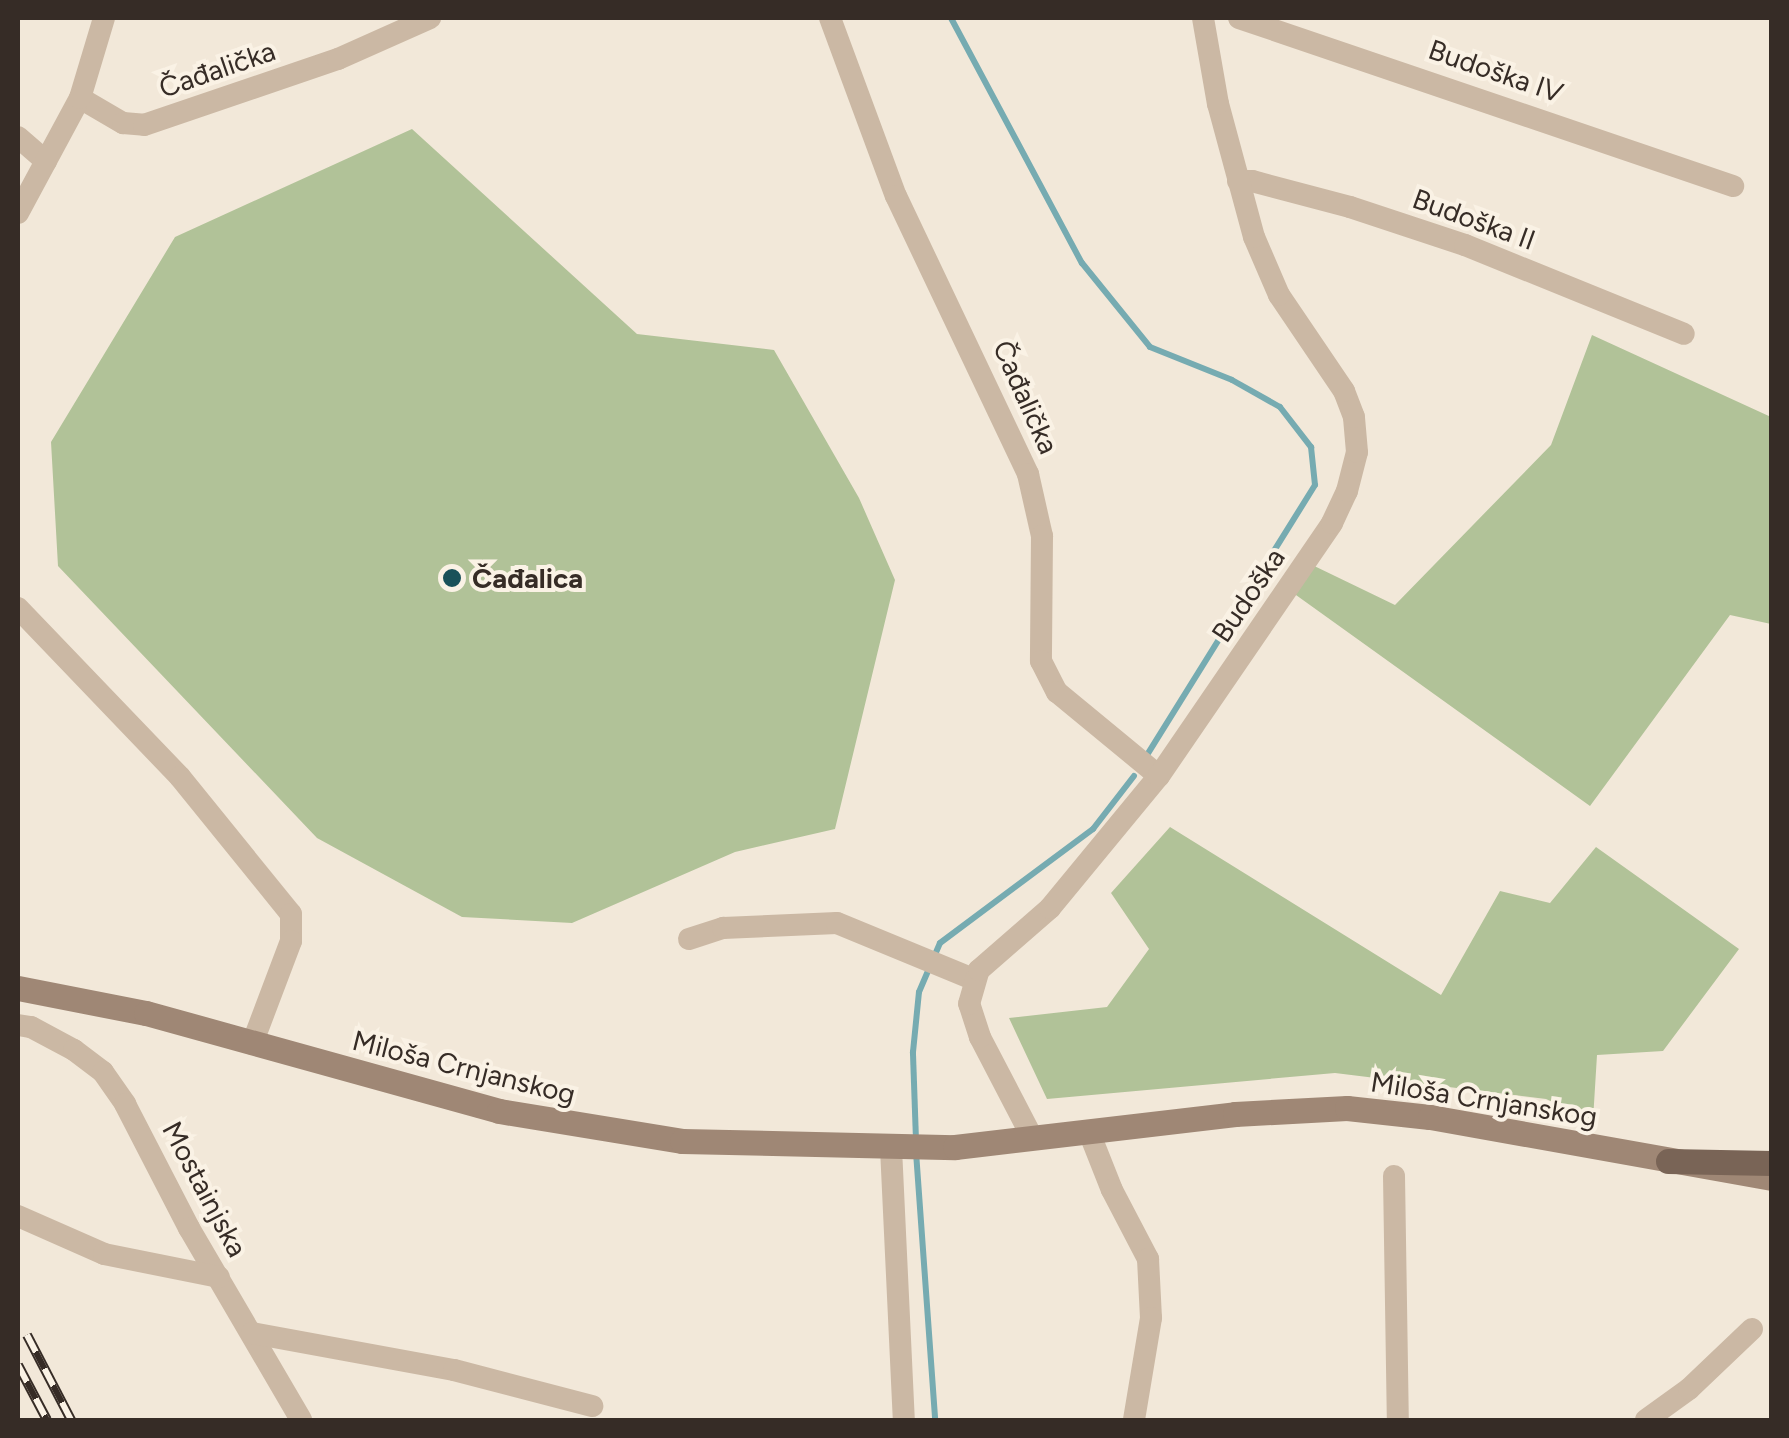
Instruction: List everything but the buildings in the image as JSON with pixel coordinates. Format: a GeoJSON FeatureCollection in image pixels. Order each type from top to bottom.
{"type":"FeatureCollection","features":[{"type":"Feature","properties":{"kind":"main road","name":"Miloša Crnjanskog"},"geometry":{"type":"LineString","coordinates":[[18,988],[146,1013],[458,1102],[610,1132],[716,1144],[946,1148],[1270,1110],[1347,1108],[1442,1119],[1772,1178]]}},
{"type":"Feature","properties":{"kind":"main road"},"geometry":{"type":"LineString","coordinates":[[1668,1161],[1772,1163]]}},
{"type":"Feature","properties":{"kind":"street"},"geometry":{"type":"LineString","coordinates":[[18,212],[80,98],[104,18]]}},
{"type":"Feature","properties":{"kind":"street","name":"Čađalička"},"geometry":{"type":"LineString","coordinates":[[80,98],[123,123],[144,125],[338,59],[430,18]]}},
{"type":"Feature","properties":{"kind":"street","name":"Čađalička"},"geometry":{"type":"LineString","coordinates":[[830,18],[896,196],[1028,474],[1042,536],[1041,661],[1057,692],[1159,776]]}},
{"type":"Feature","properties":{"kind":"street","name":"Budoška"},"geometry":{"type":"LineString","coordinates":[[965,974],[979,970],[1050,908],[1159,776],[1332,523],[1347,491],[1357,452],[1354,416],[1344,391],[1279,295],[1254,237],[1203,18]]}},
{"type":"Feature","properties":{"kind":"street","name":"Budoška IV"},"geometry":{"type":"LineString","coordinates":[[1239,18],[1733,186]]}},
{"type":"Feature","properties":{"kind":"street"},"geometry":{"type":"LineString","coordinates":[[18,137],[46,161]]}},
{"type":"Feature","properties":{"kind":"street","name":"Budoška II"},"geometry":{"type":"LineString","coordinates":[[1238,181],[1252,180],[1350,207],[1464,245],[1684,334]]}},
{"type":"Feature","properties":{"kind":"street"},"geometry":{"type":"LineString","coordinates":[[18,608],[180,777],[291,914],[291,942],[252,1044]]}},
{"type":"Feature","properties":{"kind":"street"},"geometry":{"type":"LineString","coordinates":[[690,939],[722,928],[837,924],[965,974],[969,1004],[980,1037],[1033,1139]]}},
{"type":"Feature","properties":{"kind":"street","name":"Mostainjska"},"geometry":{"type":"LineString","coordinates":[[18,1025],[74,1050],[103,1072],[125,1104],[301,1420]]}},
{"type":"Feature","properties":{"kind":"street"},"geometry":{"type":"LineString","coordinates":[[1089,1132],[1112,1190],[1148,1259],[1151,1318],[1134,1420]]}},
{"type":"Feature","properties":{"kind":"street"},"geometry":{"type":"LineString","coordinates":[[898,1148],[904,1420]]}},
{"type":"Feature","properties":{"kind":"street"},"geometry":{"type":"LineString","coordinates":[[1394,1176],[1398,1420]]}},
{"type":"Feature","properties":{"kind":"street"},"geometry":{"type":"LineString","coordinates":[[18,1216],[104,1254],[219,1278]]}},
{"type":"Feature","properties":{"kind":"street"},"geometry":{"type":"LineString","coordinates":[[1646,1420],[1689,1389],[1752,1329]]}},
{"type":"Feature","properties":{"kind":"street"},"geometry":{"type":"LineString","coordinates":[[252,1332],[454,1370],[592,1406]]}},
{"type":"Feature","properties":{"kind":"green space"},"geometry":{"type":"Polygon","coordinates":[[[412,129],[637,334],[774,350],[859,498],[895,580],[835,829],[735,852],[572,923],[462,917],[317,838],[58,566],[51,442],[175,237],[412,129]]]}},
{"type":"Feature","properties":{"kind":"green space"},"geometry":{"type":"Polygon","coordinates":[[[1592,335],[1771,417],[1771,624],[1730,615],[1590,806],[1289,590],[1306,562],[1395,605],[1551,445],[1592,335]]]}},
{"type":"Feature","properties":{"kind":"green space"},"geometry":{"type":"Polygon","coordinates":[[[1170,827],[1441,995],[1500,891],[1550,903],[1596,847],[1739,949],[1663,1051],[1597,1055],[1593,1120],[1546,1099],[1335,1073],[1047,1099],[1009,1018],[1107,1007],[1149,949],[1111,893],[1170,827]]]}},
{"type":"Feature","properties":{"kind":"waterway"},"geometry":{"type":"LineString","coordinates":[[951,18],[1082,263],[1150,347],[1232,380],[1280,407],[1311,447],[1315,485],[1146,756]]}},
{"type":"Feature","properties":{"kind":"waterway"},"geometry":{"type":"LineString","coordinates":[[916,1140],[913,1052],[919,992],[940,943],[1093,829],[1134,776]]}},
{"type":"Feature","properties":{"kind":"waterway"},"geometry":{"type":"LineString","coordinates":[[916,1152],[935,1420]]}},
{"type":"Feature","properties":{"kind":"railway"},"geometry":{"type":"LineString","coordinates":[[27,1335],[71,1420]]}},
{"type":"Feature","properties":{"kind":"railway"},"geometry":{"type":"LineString","coordinates":[[18,1365],[47,1420]]}},
{"type":"Feature","properties":{"kind":"place","name":"Čađalica"},"geometry":{"type":"Point","coordinates":[452,578]}}]}
